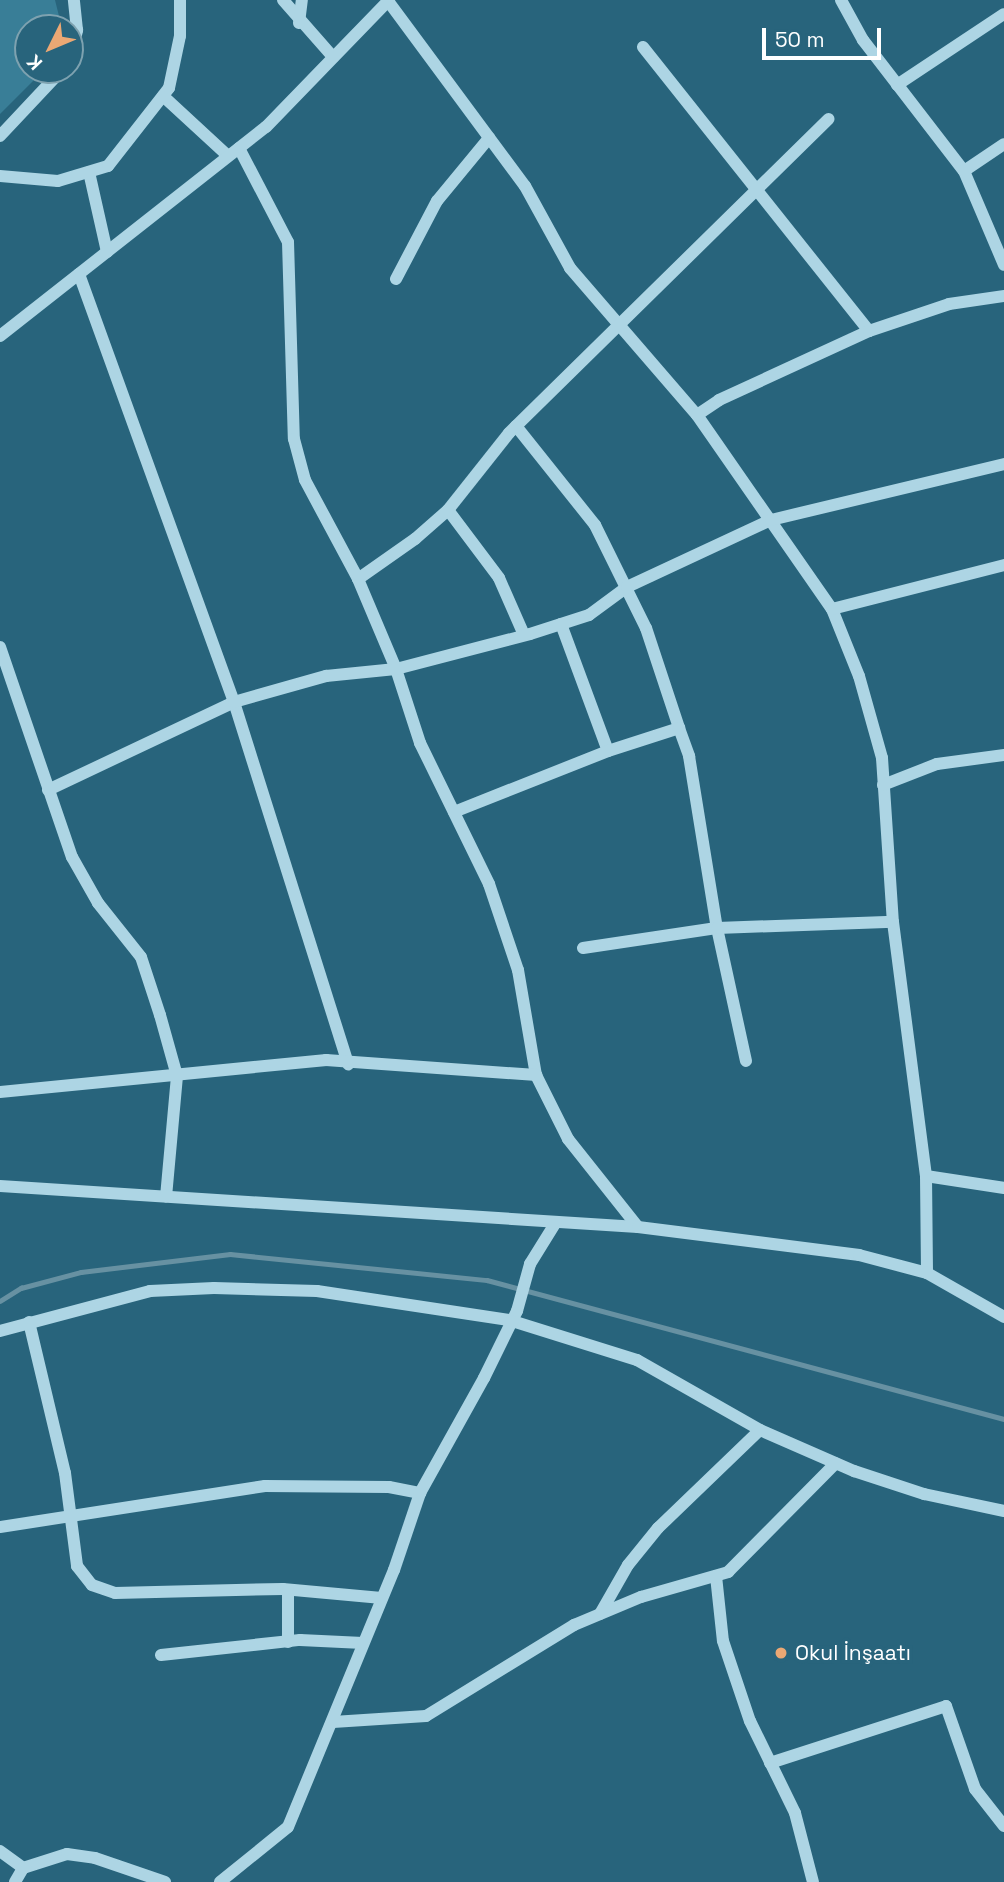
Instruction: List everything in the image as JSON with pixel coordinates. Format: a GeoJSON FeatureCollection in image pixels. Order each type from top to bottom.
{"type":"FeatureCollection","features":[{"type":"Feature","properties":{"kind":"street"},"geometry":{"type":"LineString","coordinates":[[0,176],[58,181],[108,166],[163,96],[180,36],[180,0]]}},
{"type":"Feature","properties":{"kind":"street"},"geometry":{"type":"LineString","coordinates":[[284,0],[299,23],[333,57]]}},
{"type":"Feature","properties":{"kind":"street"},"geometry":{"type":"LineString","coordinates":[[299,23],[302,0]]}},
{"type":"Feature","properties":{"kind":"street"},"geometry":{"type":"LineString","coordinates":[[0,336],[239,148],[389,0],[525,186],[570,268],[697,415],[832,609],[859,676],[881,758],[893,922],[926,1176],[927,1273]]}},
{"type":"Feature","properties":{"kind":"street"},"geometry":{"type":"LineString","coordinates":[[841,0],[863,40],[964,172],[1004,265]]}},
{"type":"Feature","properties":{"kind":"street"},"geometry":{"type":"LineString","coordinates":[[897,85],[1004,14]]}},
{"type":"Feature","properties":{"kind":"street"},"geometry":{"type":"LineString","coordinates":[[643,47],[870,331]]}},
{"type":"Feature","properties":{"kind":"street"},"geometry":{"type":"LineString","coordinates":[[0,136],[49,84]]}},
{"type":"Feature","properties":{"kind":"street"},"geometry":{"type":"LineString","coordinates":[[163,96],[228,156]]}},
{"type":"Feature","properties":{"kind":"street"},"geometry":{"type":"LineString","coordinates":[[358,579],[415,539],[448,510],[516,426],[755,188],[829,119]]}},
{"type":"Feature","properties":{"kind":"street"},"geometry":{"type":"LineString","coordinates":[[396,279],[437,201],[489,138]]}},
{"type":"Feature","properties":{"kind":"street"},"geometry":{"type":"LineString","coordinates":[[964,172],[1004,144]]}},
{"type":"Feature","properties":{"kind":"street"},"geometry":{"type":"LineString","coordinates":[[239,148],[288,242],[298,453],[305,480],[358,579],[396,669],[420,743],[489,884],[517,970],[536,1075],[568,1139],[638,1227]]}},
{"type":"Feature","properties":{"kind":"street"},"geometry":{"type":"LineString","coordinates":[[89,172],[107,252]]}},
{"type":"Feature","properties":{"kind":"street"},"geometry":{"type":"LineString","coordinates":[[79,274],[234,702],[348,1064]]}},
{"type":"Feature","properties":{"kind":"street"},"geometry":{"type":"LineString","coordinates":[[697,415],[719,400],[870,331],[949,304],[1004,296]]}},
{"type":"Feature","properties":{"kind":"street"},"geometry":{"type":"LineString","coordinates":[[516,426],[595,525],[627,587],[679,728],[689,756],[717,928],[746,1061]]}},
{"type":"Feature","properties":{"kind":"street"},"geometry":{"type":"LineString","coordinates":[[48,790],[234,702],[326,676],[396,669],[561,624],[589,615],[627,587],[771,520],[1004,464]]}},
{"type":"Feature","properties":{"kind":"street"},"geometry":{"type":"LineString","coordinates":[[448,510],[499,578],[524,635]]}},
{"type":"Feature","properties":{"kind":"street"},"geometry":{"type":"LineString","coordinates":[[832,609],[1004,565]]}},
{"type":"Feature","properties":{"kind":"street"},"geometry":{"type":"LineString","coordinates":[[561,624],[608,751]]}},
{"type":"Feature","properties":{"kind":"street"},"geometry":{"type":"LineString","coordinates":[[0,647],[72,857],[98,902],[141,957],[177,1076],[166,1196]]}},
{"type":"Feature","properties":{"kind":"street"},"geometry":{"type":"LineString","coordinates":[[454,812],[608,751],[679,728]]}},
{"type":"Feature","properties":{"kind":"street"},"geometry":{"type":"LineString","coordinates":[[883,785],[937,764],[1004,755]]}},
{"type":"Feature","properties":{"kind":"street"},"geometry":{"type":"LineString","coordinates":[[583,948],[717,928],[893,922]]}},
{"type":"Feature","properties":{"kind":"street"},"geometry":{"type":"LineString","coordinates":[[0,1092],[177,1076],[212,1069],[326,1060],[348,1064],[536,1075]]}},
{"type":"Feature","properties":{"kind":"street"},"geometry":{"type":"LineString","coordinates":[[926,1176],[1004,1188]]}},
{"type":"Feature","properties":{"kind":"street"},"geometry":{"type":"LineString","coordinates":[[0,1186],[638,1227],[859,1255],[927,1273],[1004,1317]]}},
{"type":"Feature","properties":{"kind":"street"},"geometry":{"type":"LineString","coordinates":[[220,1882],[288,1827],[383,1598],[420,1493],[484,1378],[513,1315],[530,1264],[556,1222]]}},
{"type":"Feature","properties":{"kind":"street"},"geometry":{"type":"LineString","coordinates":[[0,1331],[150,1291],[214,1289],[317,1291],[513,1315],[637,1360],[760,1430],[836,1463],[924,1494],[1004,1511]]}},
{"type":"Feature","properties":{"kind":"street"},"geometry":{"type":"LineString","coordinates":[[29,1322],[71,1515],[77,1566],[101,1592],[288,1590],[383,1598]]}},
{"type":"Feature","properties":{"kind":"street"},"geometry":{"type":"LineString","coordinates":[[599,1614],[628,1565],[658,1528],[760,1430]]}},
{"type":"Feature","properties":{"kind":"street"},"geometry":{"type":"LineString","coordinates":[[333,1722],[426,1716],[574,1625],[599,1614],[728,1572],[836,1463]]}},
{"type":"Feature","properties":{"kind":"street"},"geometry":{"type":"LineString","coordinates":[[0,1527],[265,1486],[389,1487],[420,1493]]}},
{"type":"Feature","properties":{"kind":"street"},"geometry":{"type":"LineString","coordinates":[[716,1576],[723,1641],[750,1721],[795,1813],[813,1882]]}},
{"type":"Feature","properties":{"kind":"street"},"geometry":{"type":"LineString","coordinates":[[288,1590],[288,1642]]}},
{"type":"Feature","properties":{"kind":"street"},"geometry":{"type":"LineString","coordinates":[[160,1655],[288,1642],[363,1643]]}},
{"type":"Feature","properties":{"kind":"street"},"geometry":{"type":"LineString","coordinates":[[771,1763],[946,1706],[975,1789],[1004,1826]]}},
{"type":"Feature","properties":{"kind":"street"},"geometry":{"type":"LineString","coordinates":[[0,1851],[23,1868]]}},
{"type":"Feature","properties":{"kind":"street"},"geometry":{"type":"LineString","coordinates":[[15,1882],[23,1868],[67,1854],[95,1858],[165,1882]]}},
{"type":"Feature","properties":{"kind":"shaded area"},"geometry":{"type":"Polygon","coordinates":[[[0,0],[55,0],[58,14],[14,14],[14,84],[30,84],[0,114],[0,0]]]}},
{"type":"Feature","properties":{"kind":"waterway"},"geometry":{"type":"LineString","coordinates":[[0,1301],[21,1288],[81,1272],[230,1254],[487,1280],[1004,1419]]}},
{"type":"Feature","properties":{"kind":"place","name":"Okul İnşaatı"},"geometry":{"type":"Point","coordinates":[781,1653]}}]}
